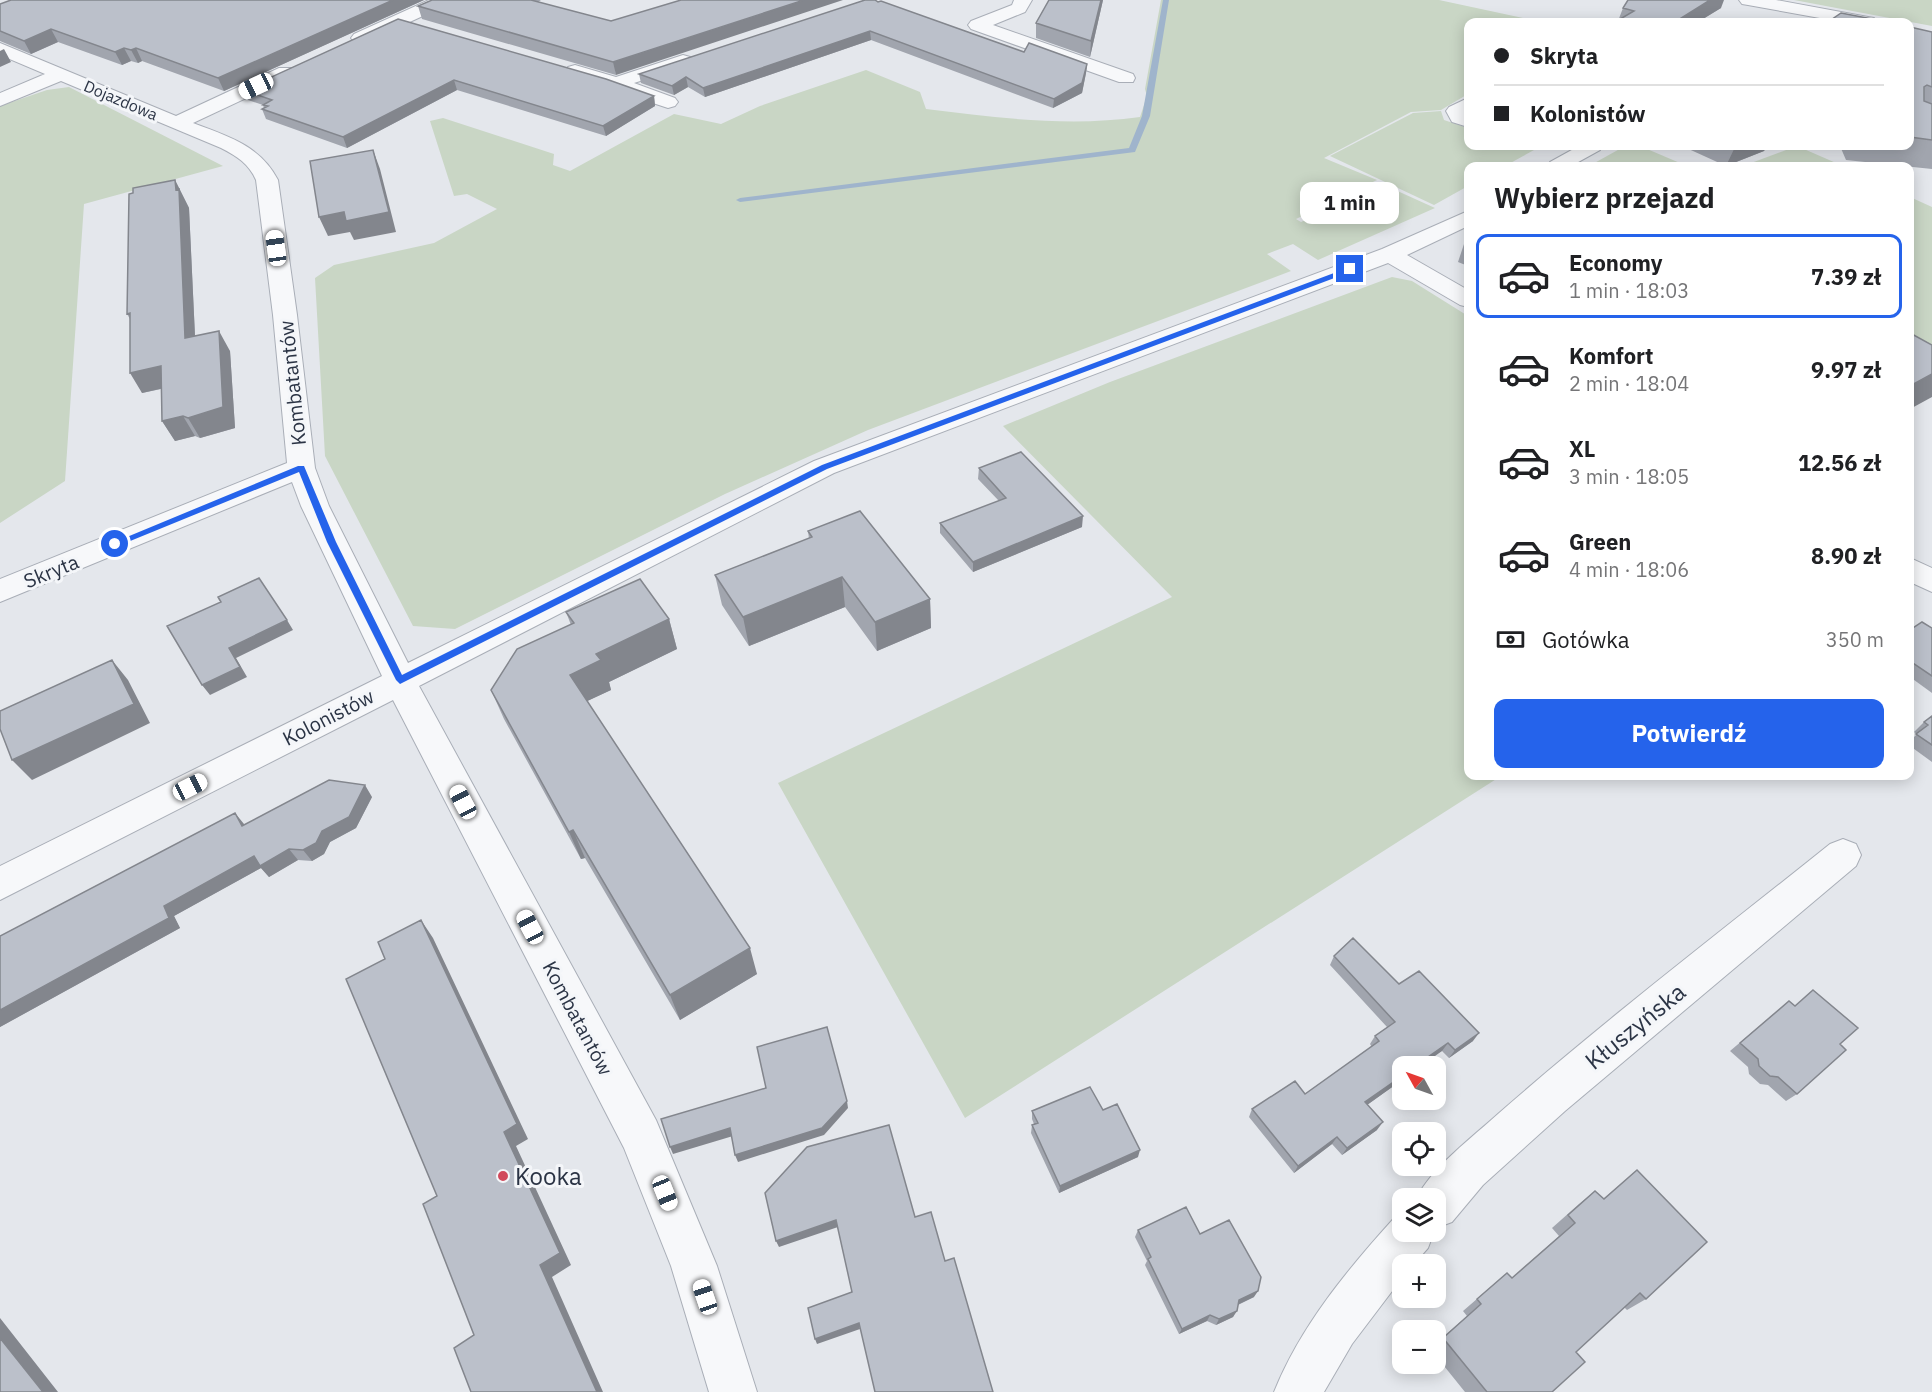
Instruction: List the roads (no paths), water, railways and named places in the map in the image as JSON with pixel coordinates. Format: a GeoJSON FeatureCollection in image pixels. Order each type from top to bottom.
{"type":"FeatureCollection","features":[{"type":"Feature","properties":{"kind":"street"},"geometry":{"type":"LineString","coordinates":[[344,46],[443,0]]}},
{"type":"Feature","properties":{"kind":"street"},"geometry":{"type":"LineString","coordinates":[[1023,0],[1019,8],[977,25],[1126,78]]}},
{"type":"Feature","properties":{"kind":"street"},"geometry":{"type":"LineString","coordinates":[[1752,0],[1845,18]]}},
{"type":"Feature","properties":{"kind":"street"},"geometry":{"type":"LineString","coordinates":[[1777,18],[1788,8]]}},
{"type":"Feature","properties":{"kind":"street"},"geometry":{"type":"LineString","coordinates":[[400,20],[430,29]]}},
{"type":"Feature","properties":{"kind":"street","name":"Dojazdowa"},"geometry":{"type":"LineString","coordinates":[[0,48],[176,123],[302,65]]}},
{"type":"Feature","properties":{"kind":"street"},"geometry":{"type":"LineString","coordinates":[[616,83],[704,54]]}},
{"type":"Feature","properties":{"kind":"street"},"geometry":{"type":"LineString","coordinates":[[559,67],[616,83],[668,102]]}},
{"type":"Feature","properties":{"kind":"street","name":"Dojazdowa"},"geometry":{"type":"LineString","coordinates":[[0,100],[61,74]]}},
{"type":"Feature","properties":{"kind":"street"},"geometry":{"type":"LineString","coordinates":[[1464,106],[1456,111],[1459,118],[1464,120]]}},
{"type":"Feature","properties":{"kind":"street","name":"Kombatantów"},"geometry":{"type":"LineString","coordinates":[[176,123],[242,152],[256,161],[263,169],[285,315],[301,468],[331,542],[419,719],[641,1135],[701,1284],[733,1392]]}},
{"type":"Feature","properties":{"kind":"street"},"geometry":{"type":"LineString","coordinates":[[1564,162],[1586,150]]}},
{"type":"Feature","properties":{"kind":"street","name":"Kolonistów"},"geometry":{"type":"LineString","coordinates":[[0,884],[825,467],[1390,254],[1464,220]]}},
{"type":"Feature","properties":{"kind":"street"},"geometry":{"type":"LineString","coordinates":[[1390,254],[1464,298]]}},
{"type":"Feature","properties":{"kind":"street","name":"Skryta"},"geometry":{"type":"LineString","coordinates":[[0,591],[301,468]]}},
{"type":"Feature","properties":{"kind":"street"},"geometry":{"type":"LineString","coordinates":[[1914,571],[1932,581]]}},
{"type":"Feature","properties":{"kind":"street","name":"Kłuszyńska"},"geometry":{"type":"LineString","coordinates":[[1446,1195],[1468,1170],[1550,1096],[1843,855]]}},
{"type":"Feature","properties":{"kind":"street"},"geometry":{"type":"LineString","coordinates":[[1298,1392],[1311,1364],[1336,1324],[1403,1242]]}},
{"type":"Feature","properties":{"kind":"waterway"},"geometry":{"type":"LineString","coordinates":[[740,200],[1132,150],[1146,116],[1166,0]]}},
{"type":"Feature","properties":{"kind":"place","name":"Kooka"},"geometry":{"type":"Point","coordinates":[503,1176]}}]}
